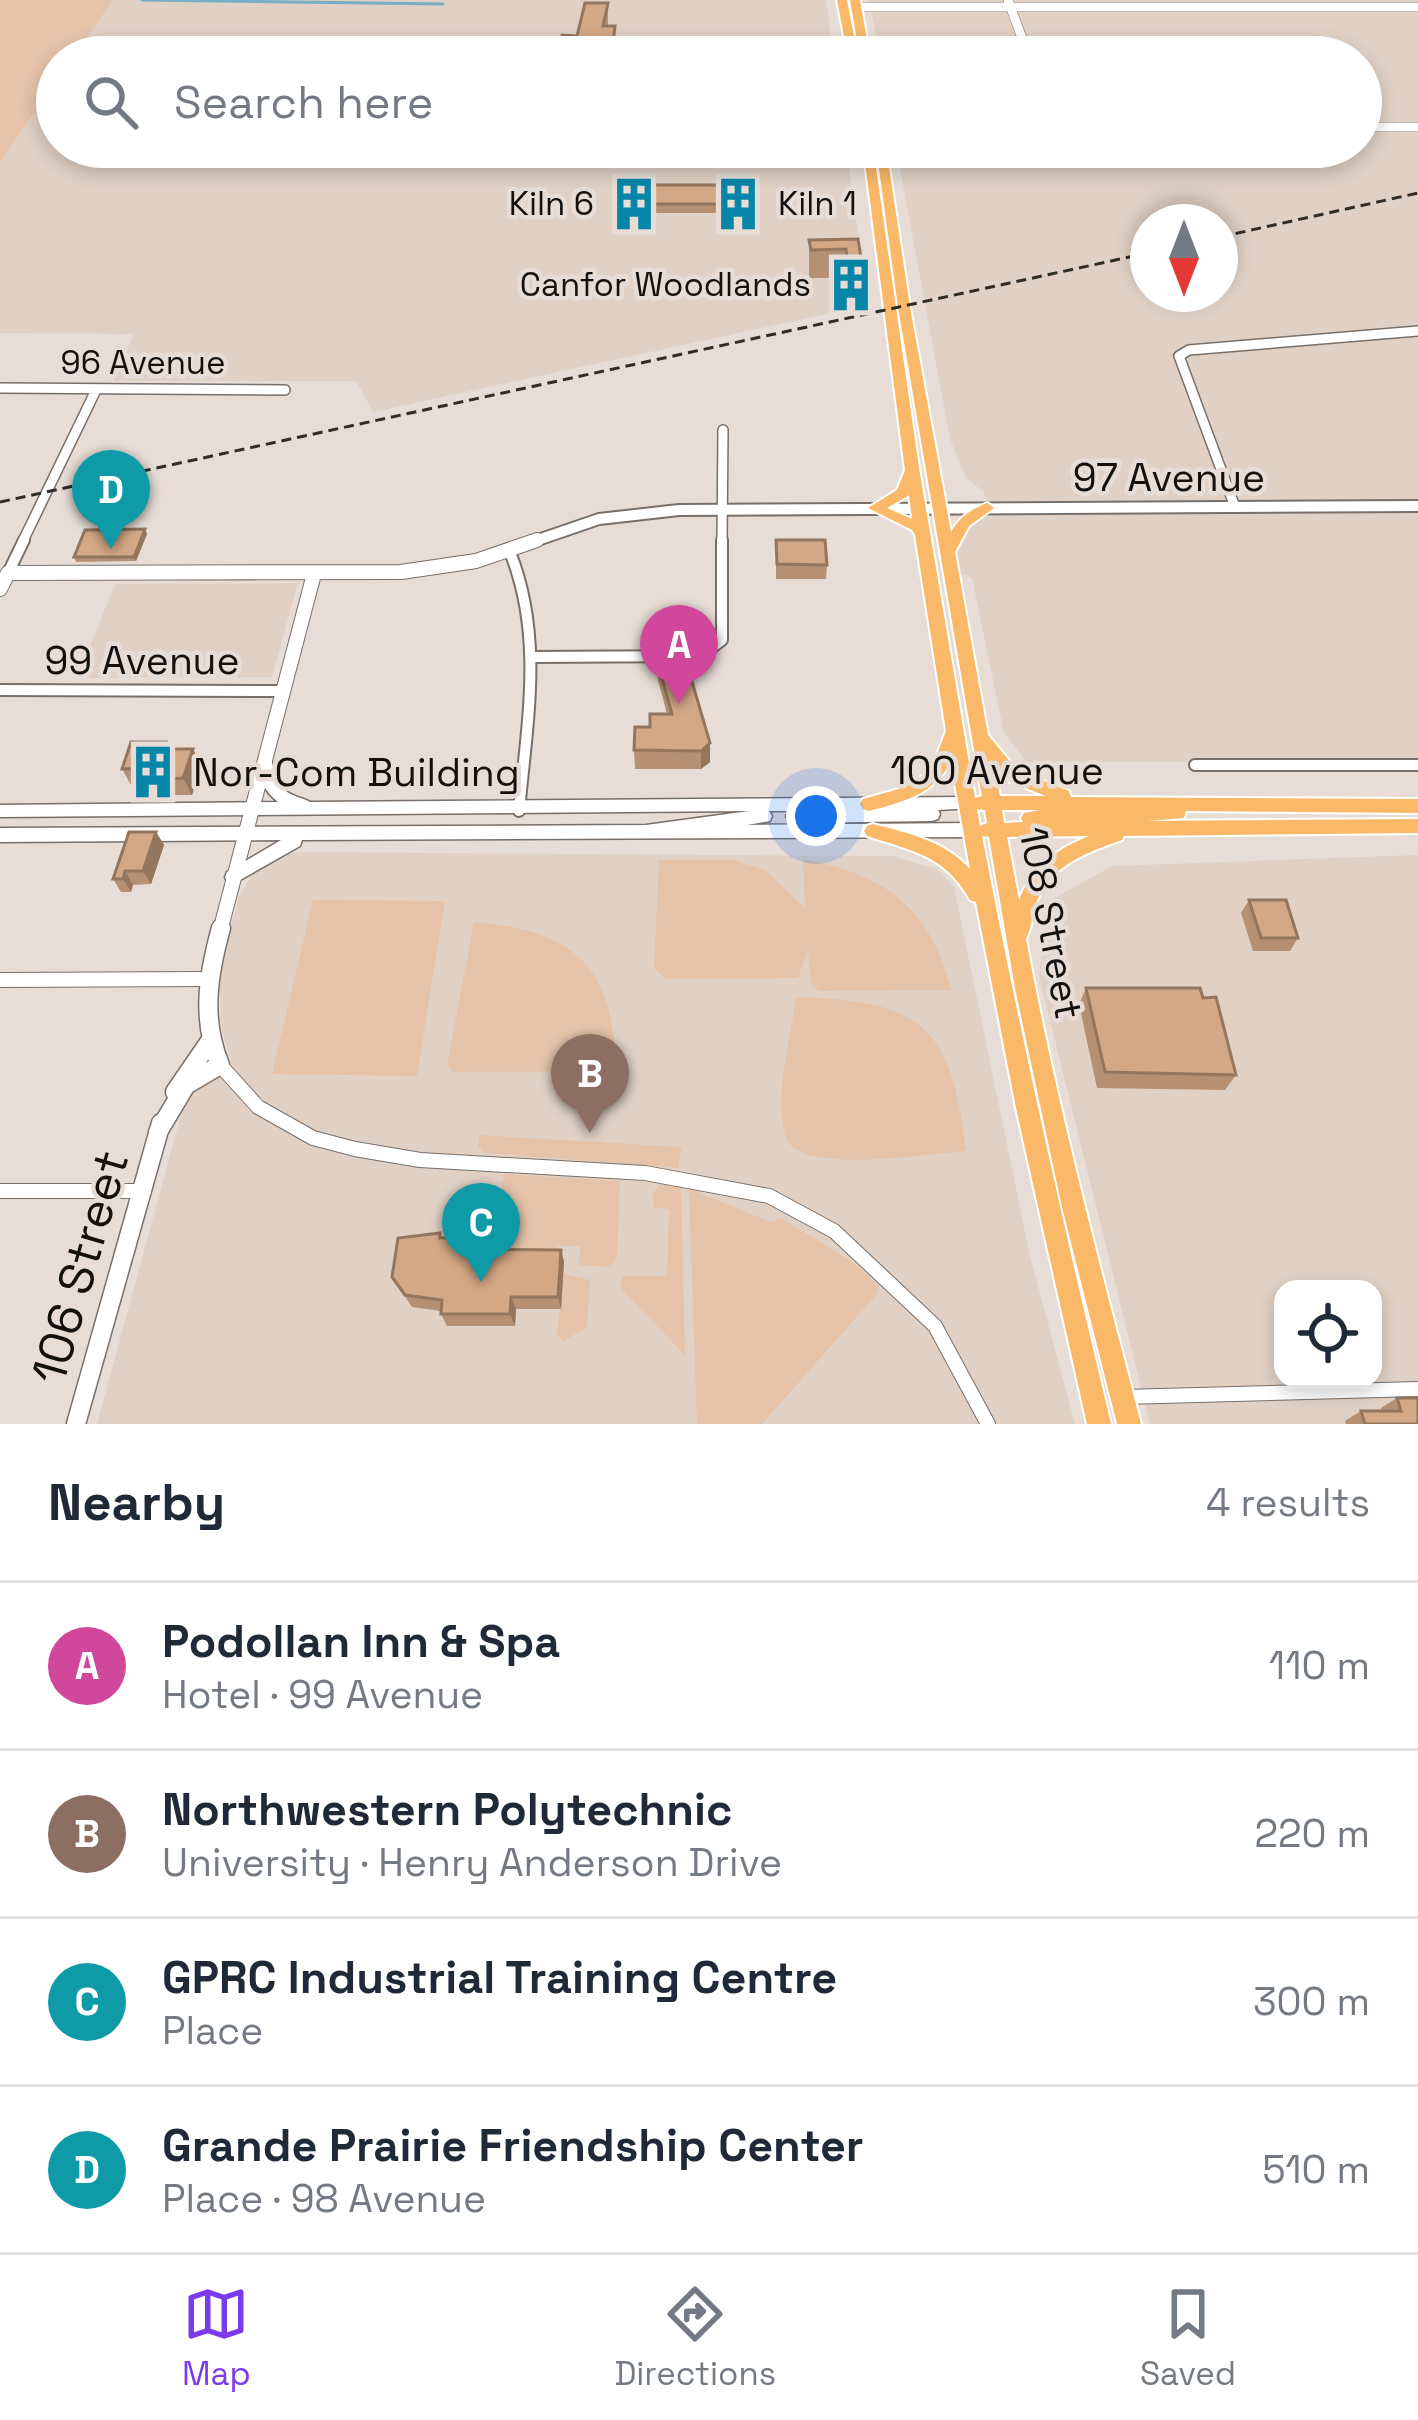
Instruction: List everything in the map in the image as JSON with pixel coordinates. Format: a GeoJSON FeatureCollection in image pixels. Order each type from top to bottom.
{"type":"FeatureCollection","features":[{"type":"Feature","properties":{"kind":"main road"},"geometry":{"type":"LineString","coordinates":[[843,3],[849,36]]}},
{"type":"Feature","properties":{"kind":"main road"},"geometry":{"type":"LineString","coordinates":[[856,3],[862,36]]}},
{"type":"Feature","properties":{"kind":"main road","name":"108 Street"},"geometry":{"type":"LineString","coordinates":[[871,168],[888,311],[985,910],[1040,1183],[1099,1424]]}},
{"type":"Feature","properties":{"kind":"main road","name":"108 Street"},"geometry":{"type":"LineString","coordinates":[[884,168],[904,308],[1025,988],[1073,1207],[1129,1424]]}},
{"type":"Feature","properties":{"kind":"main road"},"geometry":{"type":"LineString","coordinates":[[875,508],[903,493],[914,464]]}},
{"type":"Feature","properties":{"kind":"main road"},"geometry":{"type":"LineString","coordinates":[[875,508],[917,527],[926,540]]}},
{"type":"Feature","properties":{"kind":"main road"},"geometry":{"type":"LineString","coordinates":[[948,551],[963,523],[987,508]]}},
{"type":"Feature","properties":{"kind":"main road"},"geometry":{"type":"LineString","coordinates":[[869,804],[918,790],[932,781],[945,762],[955,726]]}},
{"type":"Feature","properties":{"kind":"main road"},"geometry":{"type":"LineString","coordinates":[[978,727],[998,764],[1022,783],[1053,794],[1112,803]]}},
{"type":"Feature","properties":{"kind":"main road"},"geometry":{"type":"LineString","coordinates":[[265,760],[268,783],[285,801],[348,811]]}},
{"type":"Feature","properties":{"kind":"main road","name":"100 Avenue"},"geometry":{"type":"LineString","coordinates":[[994,818],[1112,803],[1418,806]]}},
{"type":"Feature","properties":{"kind":"main road"},"geometry":{"type":"LineString","coordinates":[[994,818],[1318,803]]}},
{"type":"Feature","properties":{"kind":"main road","name":"100 Avenue"},"geometry":{"type":"LineString","coordinates":[[0,811],[519,811],[869,804],[994,818],[1164,828],[1418,826]]}},
{"type":"Feature","properties":{"kind":"main road"},"geometry":{"type":"LineString","coordinates":[[632,835],[667,824],[729,818],[969,815]]}},
{"type":"Feature","properties":{"kind":"main road","name":"100 Avenue"},"geometry":{"type":"LineString","coordinates":[[0,835],[873,831],[969,815]]}},
{"type":"Feature","properties":{"kind":"main road"},"geometry":{"type":"LineString","coordinates":[[1025,988],[1022,915],[1036,880],[1077,848],[1164,828]]}},
{"type":"Feature","properties":{"kind":"main road"},"geometry":{"type":"LineString","coordinates":[[873,831],[926,846],[950,859],[971,882],[985,910]]}},
{"type":"Feature","properties":{"kind":"main road"},"geometry":{"type":"LineString","coordinates":[[233,877],[278,848],[308,836]]}},
{"type":"Feature","properties":{"kind":"street"},"geometry":{"type":"LineString","coordinates":[[843,3],[1418,7]]}},
{"type":"Feature","properties":{"kind":"street"},"geometry":{"type":"LineString","coordinates":[[1009,3],[1021,36]]}},
{"type":"Feature","properties":{"kind":"street"},"geometry":{"type":"LineString","coordinates":[[1382,127],[1418,127]]}},
{"type":"Feature","properties":{"kind":"street"},"geometry":{"type":"LineString","coordinates":[[1235,507],[1179,356],[1189,350],[1418,331]]}},
{"type":"Feature","properties":{"kind":"street","name":"96 Avenue"},"geometry":{"type":"LineString","coordinates":[[0,388],[285,390]]}},
{"type":"Feature","properties":{"kind":"street"},"geometry":{"type":"LineString","coordinates":[[0,589],[96,390]]}},
{"type":"Feature","properties":{"kind":"street"},"geometry":{"type":"LineString","coordinates":[[531,657],[685,658],[713,650],[722,640],[723,430]]}},
{"type":"Feature","properties":{"kind":"street","name":"97 Avenue"},"geometry":{"type":"LineString","coordinates":[[8,573],[314,574],[439,568],[510,552],[599,519],[722,509],[1418,506]]}},
{"type":"Feature","properties":{"kind":"street"},"geometry":{"type":"LineString","coordinates":[[510,552],[531,607],[519,811]]}},
{"type":"Feature","properties":{"kind":"street"},"geometry":{"type":"LineString","coordinates":[[314,574],[208,979],[210,1041],[220,1065],[258,1107],[313,1138],[355,1149],[430,1160],[645,1173],[769,1196],[834,1231],[935,1326],[988,1424]]}},
{"type":"Feature","properties":{"kind":"street","name":"99 Avenue"},"geometry":{"type":"LineString","coordinates":[[0,690],[283,691]]}},
{"type":"Feature","properties":{"kind":"street"},"geometry":{"type":"LineString","coordinates":[[1195,765],[1418,765]]}},
{"type":"Feature","properties":{"kind":"street"},"geometry":{"type":"LineString","coordinates":[[0,980],[208,979]]}},
{"type":"Feature","properties":{"kind":"street","name":"106 Street"},"geometry":{"type":"LineString","coordinates":[[76,1424],[158,1132],[182,1077],[210,1041]]}},
{"type":"Feature","properties":{"kind":"street","name":"106 Street"},"geometry":{"type":"LineString","coordinates":[[158,1132],[186,1085],[220,1065]]}},
{"type":"Feature","properties":{"kind":"street"},"geometry":{"type":"LineString","coordinates":[[0,1191],[144,1191]]}},
{"type":"Feature","properties":{"kind":"street"},"geometry":{"type":"LineString","coordinates":[[1123,1397],[1418,1389]]}},
{"type":"Feature","properties":{"kind":"shaded area"},"geometry":{"type":"Polygon","coordinates":[[[0,0],[113,0],[88,36],[36,36],[36,110],[0,162],[0,0]]]}},
{"type":"Feature","properties":{"kind":"shaded area"},"geometry":{"type":"Polygon","coordinates":[[[112,0],[826,0],[831,36],[87,36],[112,0]]]}},
{"type":"Feature","properties":{"kind":"shaded area"},"geometry":{"type":"Polygon","coordinates":[[[869,0],[1418,0],[1418,762],[1027,762],[1004,733],[972,578],[952,571],[957,531],[987,507],[984,492],[966,478],[950,439],[900,168],[1382,168],[1382,36],[876,36],[869,0]]]}},
{"type":"Feature","properties":{"kind":"shaded area"},"geometry":{"type":"Polygon","coordinates":[[[36,110],[36,168],[849,168],[868,305],[373,412],[356,381],[113,381],[134,334],[0,333],[0,162],[36,110]]]}},
{"type":"Feature","properties":{"kind":"shaded area"},"geometry":{"type":"Polygon","coordinates":[[[298,583],[272,677],[77,678],[115,584],[298,583]]]}},
{"type":"Feature","properties":{"kind":"shaded area"},"geometry":{"type":"Polygon","coordinates":[[[296,852],[892,856],[937,869],[954,887],[1030,1256],[1075,1424],[97,1424],[181,1115],[194,1090],[231,1060],[222,1032],[219,979],[238,899],[254,870],[296,852]]]}},
{"type":"Feature","properties":{"kind":"shaded area"},"geometry":{"type":"Polygon","coordinates":[[[1418,855],[1418,1424],[1150,1424],[1039,976],[1049,901],[1112,866],[1418,855]]]}},
{"type":"Feature","properties":{"kind":"shaded area"},"geometry":{"type":"Polygon","coordinates":[[[803,859],[857,874],[900,899],[931,937],[951,990],[819,991],[811,984],[808,949],[798,978],[666,979],[654,968],[659,860],[734,860],[765,870],[805,908],[803,859]]]}},
{"type":"Feature","properties":{"kind":"shaded area"},"geometry":{"type":"Polygon","coordinates":[[[313,900],[445,901],[417,1076],[272,1074],[313,900]]]}},
{"type":"Feature","properties":{"kind":"shaded area"},"geometry":{"type":"Polygon","coordinates":[[[474,922],[538,934],[582,960],[607,1005],[615,1071],[453,1072],[447,1065],[474,922]]]}},
{"type":"Feature","properties":{"kind":"shaded area"},"geometry":{"type":"Polygon","coordinates":[[[796,997],[874,1005],[923,1028],[951,1074],[966,1151],[868,1160],[796,1150],[786,1138],[781,1105],[796,997]]]}},
{"type":"Feature","properties":{"kind":"shaded area"},"geometry":{"type":"Polygon","coordinates":[[[480,1135],[682,1147],[678,1168],[484,1153],[478,1146],[480,1135]]]}},
{"type":"Feature","properties":{"kind":"shaded area"},"geometry":{"type":"Polygon","coordinates":[[[504,1174],[620,1181],[617,1258],[610,1267],[579,1265],[580,1246],[558,1246],[557,1263],[468,1250],[470,1242],[449,1242],[451,1226],[497,1225],[504,1174]]]}},
{"type":"Feature","properties":{"kind":"shaded area"},"geometry":{"type":"Polygon","coordinates":[[[660,1184],[681,1187],[685,1355],[621,1289],[622,1276],[667,1276],[669,1209],[654,1208],[653,1193],[660,1184]]]}},
{"type":"Feature","properties":{"kind":"shaded area"},"geometry":{"type":"Polygon","coordinates":[[[689,1189],[771,1222],[781,1218],[851,1261],[879,1286],[877,1294],[762,1424],[697,1424],[689,1189]]]}},
{"type":"Feature","properties":{"kind":"shaded area"},"geometry":{"type":"Polygon","coordinates":[[[563,1274],[590,1280],[587,1327],[564,1341],[557,1335],[563,1274]]]}},
{"type":"Feature","properties":{"kind":"building"},"geometry":{"type":"Polygon","coordinates":[[[585,3],[608,3],[603,26],[615,26],[614,36],[577,36],[585,3]]]}},
{"type":"Feature","properties":{"kind":"building"},"geometry":{"type":"Polygon","coordinates":[[[628,185],[745,185],[745,204],[626,204],[628,185]]]}},
{"type":"Feature","properties":{"kind":"building"},"geometry":{"type":"Polygon","coordinates":[[[858,239],[862,264],[848,265],[846,249],[811,250],[809,240],[858,239]]]}},
{"type":"Feature","properties":{"kind":"building"},"geometry":{"type":"Polygon","coordinates":[[[145,529],[134,557],[74,557],[85,530],[145,529]]]}},
{"type":"Feature","properties":{"kind":"building"},"geometry":{"type":"Polygon","coordinates":[[[776,540],[825,540],[827,565],[777,564],[776,540]]]}},
{"type":"Feature","properties":{"kind":"building"},"geometry":{"type":"Polygon","coordinates":[[[657,661],[686,661],[710,743],[701,751],[634,750],[635,727],[650,727],[650,714],[672,714],[657,661]]]}},
{"type":"Feature","properties":{"kind":"building"},"geometry":{"type":"Polygon","coordinates":[[[131,742],[166,742],[163,749],[193,749],[183,778],[163,779],[165,768],[122,769],[131,742]]]}},
{"type":"Feature","properties":{"kind":"building"},"geometry":{"type":"Polygon","coordinates":[[[129,832],[156,832],[143,871],[125,871],[123,879],[113,879],[129,832]]]}},
{"type":"Feature","properties":{"kind":"building"},"geometry":{"type":"Polygon","coordinates":[[[1249,900],[1286,900],[1298,938],[1261,938],[1249,900]]]}},
{"type":"Feature","properties":{"kind":"building"},"geometry":{"type":"Polygon","coordinates":[[[1086,988],[1200,988],[1203,998],[1216,997],[1236,1075],[1105,1072],[1086,988]]]}},
{"type":"Feature","properties":{"kind":"building"},"geometry":{"type":"Polygon","coordinates":[[[440,1233],[440,1238],[462,1237],[461,1246],[472,1249],[561,1250],[558,1297],[511,1297],[510,1314],[441,1314],[442,1300],[405,1295],[392,1277],[398,1238],[440,1233]]]}},
{"type":"Feature","properties":{"kind":"building"},"geometry":{"type":"Polygon","coordinates":[[[1397,1398],[1418,1398],[1418,1424],[1365,1424],[1361,1411],[1401,1411],[1397,1398]]]}},
{"type":"Feature","properties":{"kind":"waterway"},"geometry":{"type":"LineString","coordinates":[[142,0],[443,4]]}},
{"type":"Feature","properties":{"kind":"railway"},"geometry":{"type":"LineString","coordinates":[[1238,233],[1418,193]]}},
{"type":"Feature","properties":{"kind":"railway"},"geometry":{"type":"LineString","coordinates":[[0,502],[1130,257]]}},
{"type":"Feature","properties":{"kind":"place","name":"Kiln 6"},"geometry":{"type":"Point","coordinates":[634,204]}},
{"type":"Feature","properties":{"kind":"place","name":"Kiln 1"},"geometry":{"type":"Point","coordinates":[738,204]}},
{"type":"Feature","properties":{"kind":"place","name":"Canfor Woodlands"},"geometry":{"type":"Point","coordinates":[851,285]}},
{"type":"Feature","properties":{"kind":"place","name":"Grande Prairie Friendship Center"},"geometry":{"type":"Point","coordinates":[111,549]}},
{"type":"Feature","properties":{"kind":"place","name":"Podollan Inn & Spa"},"geometry":{"type":"Point","coordinates":[679,704]}},
{"type":"Feature","properties":{"kind":"place","name":"Nor-Com Building"},"geometry":{"type":"Point","coordinates":[153,772]}},
{"type":"Feature","properties":{"kind":"place","name":"Northwestern Polytechnic"},"geometry":{"type":"Point","coordinates":[590,1133]}},
{"type":"Feature","properties":{"kind":"place","name":"GPRC Industrial Training Centre"},"geometry":{"type":"Point","coordinates":[481,1282]}}]}
